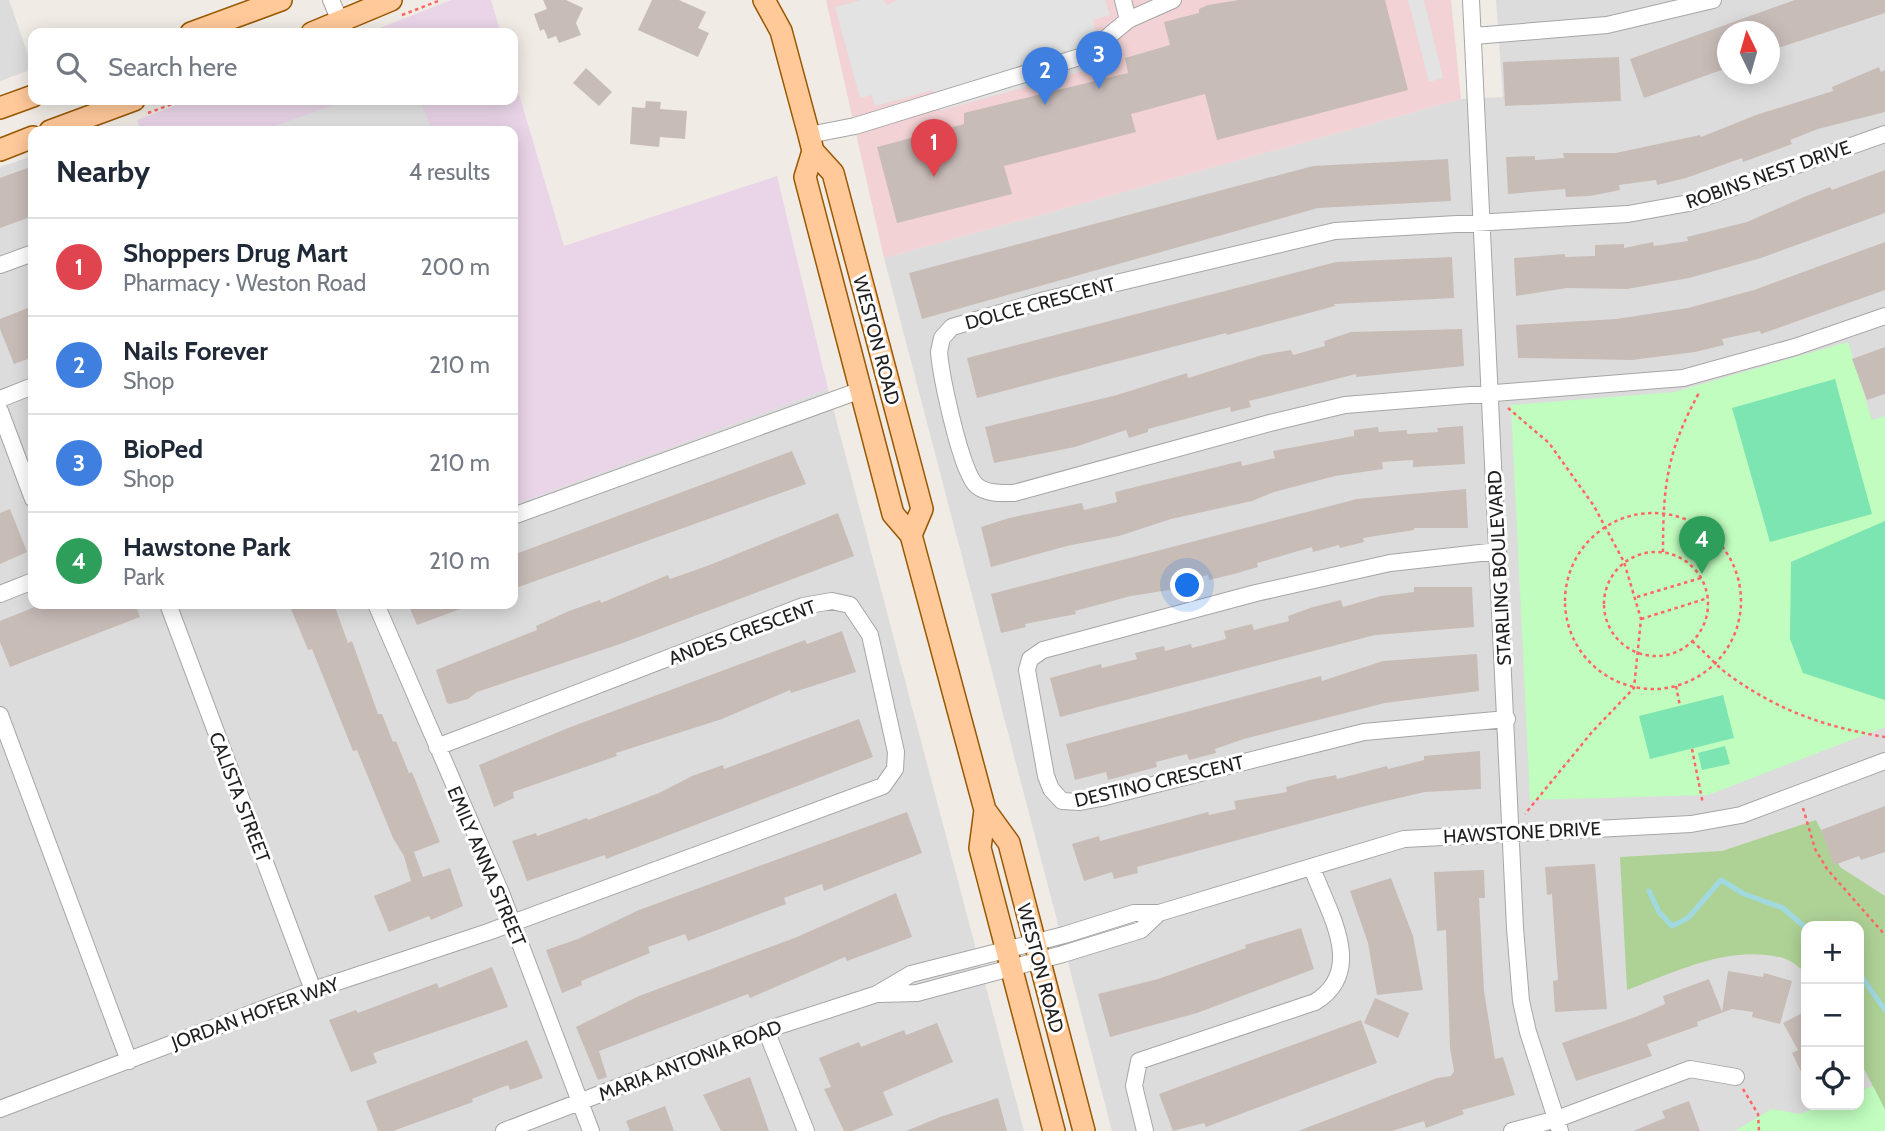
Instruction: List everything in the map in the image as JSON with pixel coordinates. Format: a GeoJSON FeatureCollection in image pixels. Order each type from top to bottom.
{"type":"FeatureCollection","features":[{"type":"Feature","properties":{"kind":"main road"},"geometry":{"type":"LineString","coordinates":[[205,28],[281,0]]}},
{"type":"Feature","properties":{"kind":"main road"},"geometry":{"type":"LineString","coordinates":[[343,28],[391,0]]}},
{"type":"Feature","properties":{"kind":"main road","name":"WESTON ROAD"},"geometry":{"type":"LineString","coordinates":[[764,0],[781,31],[811,143],[834,173],[922,509],[911,535]]}},
{"type":"Feature","properties":{"kind":"main road","name":"WESTON ROAD"},"geometry":{"type":"LineString","coordinates":[[781,0],[781,31]]}},
{"type":"Feature","properties":{"kind":"main road"},"geometry":{"type":"LineString","coordinates":[[0,108],[28,98]]}},
{"type":"Feature","properties":{"kind":"main road"},"geometry":{"type":"LineString","coordinates":[[64,126],[120,105]]}},
{"type":"Feature","properties":{"kind":"main road"},"geometry":{"type":"LineString","coordinates":[[0,150],[28,139]]}},
{"type":"Feature","properties":{"kind":"main road","name":"WESTON ROAD"},"geometry":{"type":"LineString","coordinates":[[811,143],[805,177],[893,514],[911,535],[985,810],[1009,843],[1084,1131]]}},
{"type":"Feature","properties":{"kind":"main road","name":"WESTON ROAD"},"geometry":{"type":"LineString","coordinates":[[985,810],[980,848],[1054,1131]]}},
{"type":"Feature","properties":{"kind":"street"},"geometry":{"type":"LineString","coordinates":[[331,0],[343,28]]}},
{"type":"Feature","properties":{"kind":"street"},"geometry":{"type":"LineString","coordinates":[[1123,0],[1128,20]]}},
{"type":"Feature","properties":{"kind":"street"},"geometry":{"type":"LineString","coordinates":[[811,143],[855,126],[1086,55],[1128,20],[1173,0]]}},
{"type":"Feature","properties":{"kind":"street","name":"STARLING BOULEVARD"},"geometry":{"type":"LineString","coordinates":[[1471,0],[1521,1001],[1528,1032],[1559,1125]]}},
{"type":"Feature","properties":{"kind":"street"},"geometry":{"type":"LineString","coordinates":[[1474,36],[1607,24],[1713,0]]}},
{"type":"Feature","properties":{"kind":"street","name":"ROBINS NEST DRIVE"},"geometry":{"type":"LineString","coordinates":[[1483,224],[1628,214],[1689,203],[1885,134]]}},
{"type":"Feature","properties":{"kind":"street","name":"DOLCE CRESCENT"},"geometry":{"type":"LineString","coordinates":[[1483,224],[1335,231],[1045,300],[952,327],[942,338],[939,352],[965,468],[976,486],[992,493],[1014,494],[1345,405],[1683,378],[1795,347],[1885,316]]}},
{"type":"Feature","properties":{"kind":"street"},"geometry":{"type":"LineString","coordinates":[[0,265],[28,255]]}},
{"type":"Feature","properties":{"kind":"street"},"geometry":{"type":"LineString","coordinates":[[0,399],[28,388]]}},
{"type":"Feature","properties":{"kind":"street"},"geometry":{"type":"LineString","coordinates":[[518,514],[861,390]]}},
{"type":"Feature","properties":{"kind":"street"},"geometry":{"type":"LineString","coordinates":[[0,411],[28,486]]}},
{"type":"Feature","properties":{"kind":"street","name":"DESTINO CRESCENT"},"geometry":{"type":"LineString","coordinates":[[1498,551],[1390,563],[1256,593],[1043,650],[1030,659],[1027,670],[1046,776],[1051,789],[1062,801],[1080,803],[1364,732],[1507,719]]}},
{"type":"Feature","properties":{"kind":"street"},"geometry":{"type":"LineString","coordinates":[[0,594],[28,583]]}},
{"type":"Feature","properties":{"kind":"street","name":"ANDES CRESCENT"},"geometry":{"type":"LineString","coordinates":[[437,747],[803,606],[832,601],[850,605],[870,635],[896,751],[895,769],[883,786],[512,923]]}},
{"type":"Feature","properties":{"kind":"street","name":"CALISTA STREET"},"geometry":{"type":"LineString","coordinates":[[170,609],[313,990]]}},
{"type":"Feature","properties":{"kind":"street","name":"EMILY ANNA STREET"},"geometry":{"type":"LineString","coordinates":[[378,609],[512,923],[591,1131]]}},
{"type":"Feature","properties":{"kind":"street"},"geometry":{"type":"LineString","coordinates":[[0,715],[129,1060]]}},
{"type":"Feature","properties":{"kind":"street","name":"HAWSTONE DRIVE"},"geometry":{"type":"LineString","coordinates":[[1037,951],[1140,930],[1159,913],[1404,839],[1706,821],[1741,815],[1885,761]]}},
{"type":"Feature","properties":{"kind":"street"},"geometry":{"type":"LineString","coordinates":[[1145,1131],[1134,1086],[1139,1061],[1315,1002],[1330,993],[1343,965],[1341,946],[1312,868]]}},
{"type":"Feature","properties":{"kind":"street","name":"JORDAN HOFER WAY"},"geometry":{"type":"LineString","coordinates":[[0,1109],[313,990],[512,923]]}},
{"type":"Feature","properties":{"kind":"street","name":"MARIA ANTONIA ROAD"},"geometry":{"type":"LineString","coordinates":[[505,1131],[766,1030],[877,994],[911,974],[1037,951]]}},
{"type":"Feature","properties":{"kind":"street"},"geometry":{"type":"LineString","coordinates":[[766,1030],[806,1131]]}},
{"type":"Feature","properties":{"kind":"street"},"geometry":{"type":"LineString","coordinates":[[1512,1131],[1559,1125],[1690,1069],[1736,1077]]}},
{"type":"Feature","properties":{"kind":"path"},"geometry":{"type":"LineString","coordinates":[[1663,552],[1666,474],[1683,422],[1711,371]]}},
{"type":"Feature","properties":{"kind":"path"},"geometry":{"type":"LineString","coordinates":[[1490,393],[1549,443],[1605,527],[1624,562],[1642,618],[1634,688],[1592,732],[1511,832]]}},
{"type":"Feature","properties":{"kind":"path"},"geometry":{"type":"LineString","coordinates":[[1663,513],[1687,519],[1712,534],[1732,561],[1742,594],[1732,640],[1717,663],[1703,674],[1676,686],[1634,688],[1602,673],[1586,659],[1569,629],[1565,594],[1576,557],[1605,527],[1631,515],[1663,513]]}},
{"type":"Feature","properties":{"kind":"path"},"geometry":{"type":"LineString","coordinates":[[1663,552],[1691,565],[1701,578],[1708,598],[1707,614],[1692,641],[1668,654],[1640,653],[1625,646],[1613,635],[1604,612],[1606,588],[1613,573],[1624,562],[1636,555],[1663,552]]}},
{"type":"Feature","properties":{"kind":"path"},"geometry":{"type":"LineString","coordinates":[[1637,597],[1701,578]]}},
{"type":"Feature","properties":{"kind":"path"},"geometry":{"type":"LineString","coordinates":[[1642,618],[1708,598]]}},
{"type":"Feature","properties":{"kind":"path"},"geometry":{"type":"LineString","coordinates":[[1692,641],[1730,677],[1792,714],[1841,730],[1885,737]]}},
{"type":"Feature","properties":{"kind":"path"},"geometry":{"type":"LineString","coordinates":[[1676,686],[1680,706]]}},
{"type":"Feature","properties":{"kind":"path"},"geometry":{"type":"LineString","coordinates":[[1692,749],[1706,821]]}},
{"type":"Feature","properties":{"kind":"path"},"geometry":{"type":"LineString","coordinates":[[1799,793],[1815,849],[1821,859],[1885,936]]}},
{"type":"Feature","properties":{"kind":"path"},"geometry":{"type":"LineString","coordinates":[[1736,1077],[1758,1114],[1759,1131]]}},
{"type":"Feature","properties":{"kind":"shaded area"},"geometry":{"type":"Polygon","coordinates":[[[0,0],[9,0],[28,55],[28,71],[0,81],[0,0]]]}},
{"type":"Feature","properties":{"kind":"shaded area"},"geometry":{"type":"Polygon","coordinates":[[[451,0],[491,0],[499,28],[380,28],[451,0]]]}},
{"type":"Feature","properties":{"kind":"shaded area"},"geometry":{"type":"Polygon","coordinates":[[[826,0],[1451,0],[1461,99],[884,258],[826,0]]]}},
{"type":"Feature","properties":{"kind":"shaded area"},"geometry":{"type":"Polygon","coordinates":[[[861,0],[884,0],[886,5],[898,0],[1105,0],[1110,15],[1093,20],[1105,65],[939,111],[933,90],[875,106],[872,95],[860,98],[835,7],[861,0]]]}},
{"type":"Feature","properties":{"kind":"shaded area"},"geometry":{"type":"Polygon","coordinates":[[[1408,0],[1424,0],[1443,78],[1429,82],[1408,0]]]}},
{"type":"Feature","properties":{"kind":"shaded area"},"geometry":{"type":"Polygon","coordinates":[[[1496,0],[1885,0],[1885,1131],[1112,1131],[884,258],[1461,99],[1503,97],[1496,0]]]}},
{"type":"Feature","properties":{"kind":"shaded area"},"geometry":{"type":"Polygon","coordinates":[[[518,91],[564,246],[777,176],[828,389],[518,503],[518,126],[139,126],[137,120],[178,105],[518,105],[518,91]]]}},
{"type":"Feature","properties":{"kind":"shaded area"},"geometry":{"type":"Polygon","coordinates":[[[333,105],[422,105],[430,126],[275,126],[333,105]]]}},
{"type":"Feature","properties":{"kind":"shaded area"},"geometry":{"type":"Polygon","coordinates":[[[28,158],[28,609],[518,609],[518,503],[828,389],[1024,1131],[0,1131],[0,167],[28,158]]]}},
{"type":"Feature","properties":{"kind":"green space"},"geometry":{"type":"Polygon","coordinates":[[[1848,342],[1872,420],[1885,416],[1885,727],[1708,795],[1530,800],[1511,405],[1674,392],[1848,342]]]}},
{"type":"Feature","properties":{"kind":"green space"},"geometry":{"type":"Polygon","coordinates":[[[1835,379],[1872,514],[1770,542],[1732,408],[1835,379]]]}},
{"type":"Feature","properties":{"kind":"green space"},"geometry":{"type":"Polygon","coordinates":[[[1885,521],[1885,700],[1803,673],[1790,639],[1791,562],[1885,521]]]}},
{"type":"Feature","properties":{"kind":"green space"},"geometry":{"type":"Polygon","coordinates":[[[1723,695],[1734,738],[1650,759],[1639,716],[1723,695]]]}},
{"type":"Feature","properties":{"kind":"green space"},"geometry":{"type":"Polygon","coordinates":[[[1725,746],[1730,764],[1702,770],[1698,753],[1725,746]]]}},
{"type":"Feature","properties":{"kind":"green space"},"geometry":{"type":"Polygon","coordinates":[[[1816,820],[1840,867],[1885,896],[1885,1110],[1864,1069],[1864,921],[1801,921],[1801,968],[1783,958],[1763,955],[1723,957],[1683,968],[1627,990],[1620,857],[1722,851],[1816,820]]]}},
{"type":"Feature","properties":{"kind":"green space"},"geometry":{"type":"Polygon","coordinates":[[[1873,1086],[1885,1110],[1885,1131],[1735,1131],[1772,1109],[1799,1114],[1810,1110],[1864,1110],[1864,1089],[1873,1086]]]}},
{"type":"Feature","properties":{"kind":"building"},"geometry":{"type":"Polygon","coordinates":[[[543,0],[566,0],[583,8],[576,23],[581,35],[559,43],[556,36],[548,39],[544,29],[540,31],[534,14],[547,9],[543,0]]]}},
{"type":"Feature","properties":{"kind":"building"},"geometry":{"type":"Polygon","coordinates":[[[652,0],[679,0],[706,12],[698,28],[709,33],[698,57],[638,30],[652,0]]]}},
{"type":"Feature","properties":{"kind":"building"},"geometry":{"type":"Polygon","coordinates":[[[1239,0],[1385,0],[1408,90],[1217,140],[1205,94],[1131,114],[1136,132],[1004,166],[1012,194],[897,223],[877,147],[964,124],[964,113],[1128,73],[1125,58],[1170,45],[1164,22],[1199,13],[1199,9],[1208,5],[1239,0]]]}},
{"type":"Feature","properties":{"kind":"building"},"geometry":{"type":"Polygon","coordinates":[[[1795,0],[1885,0],[1885,13],[1780,47],[1780,21],[1736,21],[1795,0]]]}},
{"type":"Feature","properties":{"kind":"building"},"geometry":{"type":"Polygon","coordinates":[[[1717,28],[1717,72],[1644,98],[1630,59],[1717,28]]]}},
{"type":"Feature","properties":{"kind":"building"},"geometry":{"type":"Polygon","coordinates":[[[1619,57],[1621,101],[1505,106],[1503,62],[1619,57]]]}},
{"type":"Feature","properties":{"kind":"building"},"geometry":{"type":"Polygon","coordinates":[[[1879,67],[1881,72],[1885,70],[1885,112],[1818,129],[1790,140],[1792,144],[1743,162],[1742,158],[1686,178],[1657,185],[1656,180],[1619,185],[1620,190],[1590,196],[1566,197],[1565,189],[1508,194],[1506,157],[1535,156],[1535,160],[1564,158],[1563,153],[1616,153],[1700,135],[1701,137],[1756,115],[1833,91],[1832,87],[1879,67]]]}},
{"type":"Feature","properties":{"kind":"building"},"geometry":{"type":"Polygon","coordinates":[[[586,68],[612,92],[599,106],[573,83],[586,68]]]}},
{"type":"Feature","properties":{"kind":"building"},"geometry":{"type":"Polygon","coordinates":[[[646,101],[661,102],[660,109],[687,111],[685,139],[660,137],[659,147],[630,144],[632,107],[645,108],[646,101]]]}},
{"type":"Feature","properties":{"kind":"building"},"geometry":{"type":"Polygon","coordinates":[[[1448,159],[1451,201],[1318,208],[922,319],[909,273],[1313,166],[1448,159]]]}},
{"type":"Feature","properties":{"kind":"building"},"geometry":{"type":"Polygon","coordinates":[[[28,168],[28,218],[0,228],[0,178],[28,168]]]}},
{"type":"Feature","properties":{"kind":"building"},"geometry":{"type":"Polygon","coordinates":[[[1885,170],[1885,213],[1761,258],[1689,278],[1627,289],[1567,288],[1516,296],[1514,258],[1565,254],[1565,257],[1595,256],[1595,245],[1624,244],[1624,248],[1653,242],[1654,246],[1688,241],[1687,237],[1747,222],[1830,187],[1832,190],[1885,170]]]}},
{"type":"Feature","properties":{"kind":"building"},"geometry":{"type":"Polygon","coordinates":[[[1885,242],[1885,290],[1761,334],[1760,331],[1722,339],[1724,345],[1695,352],[1632,360],[1518,358],[1516,325],[1616,319],[1688,308],[1754,290],[1885,242]]]}},
{"type":"Feature","properties":{"kind":"building"},"geometry":{"type":"Polygon","coordinates":[[[1452,257],[1454,298],[1334,304],[1335,306],[1227,335],[1226,333],[977,398],[967,358],[1336,262],[1452,257]]]}},
{"type":"Feature","properties":{"kind":"building"},"geometry":{"type":"Polygon","coordinates":[[[28,308],[28,359],[14,364],[0,329],[0,319],[28,308]]]}},
{"type":"Feature","properties":{"kind":"building"},"geometry":{"type":"Polygon","coordinates":[[[1462,329],[1464,366],[1356,377],[1356,374],[1249,401],[1251,407],[1231,412],[1230,407],[1148,429],[1148,432],[1129,438],[1126,430],[1075,447],[994,463],[985,427],[1117,395],[1187,373],[1188,378],[1262,355],[1291,350],[1293,355],[1325,346],[1324,341],[1351,332],[1462,329]]]}},
{"type":"Feature","properties":{"kind":"building"},"geometry":{"type":"Polygon","coordinates":[[[1885,347],[1885,394],[1867,400],[1852,359],[1885,347]]]}},
{"type":"Feature","properties":{"kind":"building"},"geometry":{"type":"Polygon","coordinates":[[[1463,426],[1465,464],[1413,467],[1413,460],[1382,462],[1383,469],[1335,476],[1274,492],[1252,501],[1171,519],[1119,536],[1067,546],[991,567],[981,527],[1009,518],[1082,503],[1084,510],[1117,502],[1115,492],[1241,461],[1242,466],[1275,458],[1273,451],[1354,436],[1354,430],[1378,427],[1379,432],[1407,430],[1407,434],[1438,432],[1437,428],[1463,426]]]}},
{"type":"Feature","properties":{"kind":"building"},"geometry":{"type":"Polygon","coordinates":[[[792,451],[806,484],[518,587],[518,553],[792,451]]]}},
{"type":"Feature","properties":{"kind":"building"},"geometry":{"type":"Polygon","coordinates":[[[1466,489],[1468,528],[1414,528],[1363,538],[1364,542],[1340,548],[1339,545],[1313,552],[1312,547],[1257,563],[1258,567],[1234,574],[1209,580],[1208,575],[1180,582],[1182,588],[1131,596],[1075,611],[1076,614],[1025,624],[1026,627],[1001,633],[991,594],[1357,499],[1466,489]]]}},
{"type":"Feature","properties":{"kind":"building"},"geometry":{"type":"Polygon","coordinates":[[[10,509],[27,552],[0,564],[0,513],[10,509]]]}},
{"type":"Feature","properties":{"kind":"building"},"geometry":{"type":"Polygon","coordinates":[[[838,513],[854,556],[620,644],[477,692],[468,699],[447,703],[436,670],[537,630],[536,626],[569,611],[600,600],[601,603],[668,575],[670,579],[707,566],[838,513]]]}},
{"type":"Feature","properties":{"kind":"building"},"geometry":{"type":"Polygon","coordinates":[[[1414,587],[1472,587],[1474,627],[1375,635],[1060,717],[1050,678],[1101,664],[1102,668],[1137,659],[1135,653],[1164,646],[1165,651],[1191,644],[1192,648],[1226,639],[1224,631],[1252,624],[1254,630],[1289,621],[1288,616],[1313,607],[1341,600],[1343,607],[1381,596],[1414,592],[1414,587]]]}},
{"type":"Feature","properties":{"kind":"building"},"geometry":{"type":"Polygon","coordinates":[[[30,609],[137,609],[140,617],[10,667],[0,642],[0,621],[30,609]]]}},
{"type":"Feature","properties":{"kind":"building"},"geometry":{"type":"Polygon","coordinates":[[[291,609],[336,609],[348,643],[352,641],[378,714],[382,714],[409,773],[412,772],[440,842],[414,852],[423,877],[450,868],[463,906],[431,920],[429,916],[389,932],[374,896],[411,881],[404,856],[393,838],[357,750],[353,751],[312,649],[308,650],[291,609]]]}},
{"type":"Feature","properties":{"kind":"building"},"geometry":{"type":"Polygon","coordinates":[[[410,609],[460,609],[417,625],[410,609]]]}},
{"type":"Feature","properties":{"kind":"building"},"geometry":{"type":"Polygon","coordinates":[[[842,631],[856,672],[791,693],[790,690],[722,719],[616,753],[617,756],[513,792],[514,798],[494,807],[479,765],[568,728],[805,640],[807,644],[842,631]]]}},
{"type":"Feature","properties":{"kind":"building"},"geometry":{"type":"Polygon","coordinates":[[[1477,654],[1479,691],[1385,703],[1244,739],[1215,749],[1216,753],[1189,760],[1187,754],[1156,762],[1157,767],[1108,780],[1106,772],[1075,780],[1066,744],[1321,676],[1322,681],[1383,661],[1477,654]]]}},
{"type":"Feature","properties":{"kind":"building"},"geometry":{"type":"Polygon","coordinates":[[[859,719],[873,757],[606,859],[605,855],[527,881],[512,841],[536,833],[537,836],[587,818],[588,820],[659,793],[692,776],[723,765],[724,769],[859,719]]]}},
{"type":"Feature","properties":{"kind":"building"},"geometry":{"type":"Polygon","coordinates":[[[1480,751],[1481,789],[1425,792],[1373,804],[1137,867],[1138,873],[1114,879],[1112,872],[1084,881],[1072,844],[1099,836],[1100,841],[1208,812],[1209,815],[1236,809],[1234,801],[1287,792],[1286,787],[1310,780],[1336,775],[1337,779],[1387,766],[1388,769],[1424,760],[1424,756],[1480,751]]]}},
{"type":"Feature","properties":{"kind":"building"},"geometry":{"type":"Polygon","coordinates":[[[1885,806],[1885,852],[1861,860],[1859,856],[1834,865],[1821,830],[1885,806]]]}},
{"type":"Feature","properties":{"kind":"building"},"geometry":{"type":"Polygon","coordinates":[[[907,812],[922,853],[824,891],[822,884],[784,898],[786,904],[688,941],[685,934],[648,947],[650,953],[581,981],[582,985],[562,993],[546,950],[578,939],[639,910],[907,812]]]}},
{"type":"Feature","properties":{"kind":"building"},"geometry":{"type":"Polygon","coordinates":[[[1595,864],[1607,1009],[1555,1012],[1553,981],[1558,980],[1552,894],[1547,895],[1545,867],[1595,864]]]}},
{"type":"Feature","properties":{"kind":"building"},"geometry":{"type":"Polygon","coordinates":[[[1484,870],[1485,898],[1479,898],[1484,991],[1495,1059],[1503,1057],[1515,1095],[1462,1110],[1464,1114],[1426,1128],[1424,1121],[1392,1131],[1298,1131],[1437,1078],[1451,1076],[1454,1071],[1450,1048],[1446,930],[1437,931],[1434,872],[1484,870]]]}},
{"type":"Feature","properties":{"kind":"building"},"geometry":{"type":"Polygon","coordinates":[[[1391,878],[1413,936],[1423,990],[1377,995],[1368,943],[1350,891],[1391,878]]]}},
{"type":"Feature","properties":{"kind":"building"},"geometry":{"type":"Polygon","coordinates":[[[896,893],[912,937],[847,961],[845,957],[750,998],[748,994],[599,1051],[607,1077],[598,1080],[576,1027],[639,996],[797,937],[896,893]]]}},
{"type":"Feature","properties":{"kind":"building"},"geometry":{"type":"Polygon","coordinates":[[[1301,928],[1314,969],[1197,1013],[1110,1037],[1098,994],[1158,979],[1246,948],[1245,945],[1301,928]]]}},
{"type":"Feature","properties":{"kind":"building"},"geometry":{"type":"Polygon","coordinates":[[[492,967],[508,1007],[373,1053],[377,1063],[351,1072],[329,1020],[356,1010],[358,1013],[437,983],[439,988],[492,967]]]}},
{"type":"Feature","properties":{"kind":"building"},"geometry":{"type":"Polygon","coordinates":[[[1728,971],[1763,977],[1764,973],[1792,981],[1780,1024],[1752,1017],[1753,1012],[1732,1009],[1697,1022],[1698,1026],[1647,1044],[1652,1056],[1576,1081],[1562,1043],[1638,1016],[1665,1004],[1663,996],[1709,979],[1722,1012],[1728,971]]]}},
{"type":"Feature","properties":{"kind":"building"},"geometry":{"type":"Polygon","coordinates":[[[1375,998],[1409,1013],[1398,1038],[1364,1023],[1375,998]]]}},
{"type":"Feature","properties":{"kind":"building"},"geometry":{"type":"Polygon","coordinates":[[[1801,1014],[1801,1072],[1792,1053],[1798,1050],[1783,1023],[1801,1014]]]}},
{"type":"Feature","properties":{"kind":"building"},"geometry":{"type":"Polygon","coordinates":[[[1361,1020],[1377,1063],[1206,1127],[1204,1123],[1173,1131],[1159,1094],[1361,1020]]]}},
{"type":"Feature","properties":{"kind":"building"},"geometry":{"type":"Polygon","coordinates":[[[937,1023],[953,1062],[883,1092],[893,1115],[852,1131],[844,1131],[824,1089],[831,1087],[819,1058],[859,1042],[861,1047],[904,1030],[906,1035],[937,1023]]]}},
{"type":"Feature","properties":{"kind":"building"},"geometry":{"type":"Polygon","coordinates":[[[527,1040],[543,1078],[510,1090],[508,1085],[472,1099],[473,1102],[393,1131],[378,1131],[366,1101],[527,1040]]]}},
{"type":"Feature","properties":{"kind":"building"},"geometry":{"type":"Polygon","coordinates":[[[750,1077],[769,1131],[721,1131],[703,1095],[750,1077]]]}},
{"type":"Feature","properties":{"kind":"building"},"geometry":{"type":"Polygon","coordinates":[[[998,1098],[1007,1131],[906,1131],[940,1117],[998,1098]]]}},
{"type":"Feature","properties":{"kind":"building"},"geometry":{"type":"Polygon","coordinates":[[[1689,1101],[1700,1131],[1633,1131],[1665,1118],[1662,1111],[1689,1101]]]}},
{"type":"Feature","properties":{"kind":"building"},"geometry":{"type":"Polygon","coordinates":[[[665,1106],[674,1131],[630,1131],[626,1121],[665,1106]]]}},
{"type":"Feature","properties":{"kind":"waterway"},"geometry":{"type":"LineString","coordinates":[[1649,891],[1659,912],[1672,926],[1688,918],[1721,880],[1744,894],[1783,908],[1801,924]]}},
{"type":"Feature","properties":{"kind":"waterway"},"geometry":{"type":"LineString","coordinates":[[1864,980],[1885,1010]]}},
{"type":"Feature","properties":{"kind":"place","name":"BioPed"},"geometry":{"type":"Point","coordinates":[1099,89]}},
{"type":"Feature","properties":{"kind":"place","name":"Nails Forever"},"geometry":{"type":"Point","coordinates":[1045,105]}},
{"type":"Feature","properties":{"kind":"place","name":"Shoppers Drug Mart"},"geometry":{"type":"Point","coordinates":[934,177]}},
{"type":"Feature","properties":{"kind":"place","name":"Hawstone Park"},"geometry":{"type":"Point","coordinates":[1702,574]}}]}
